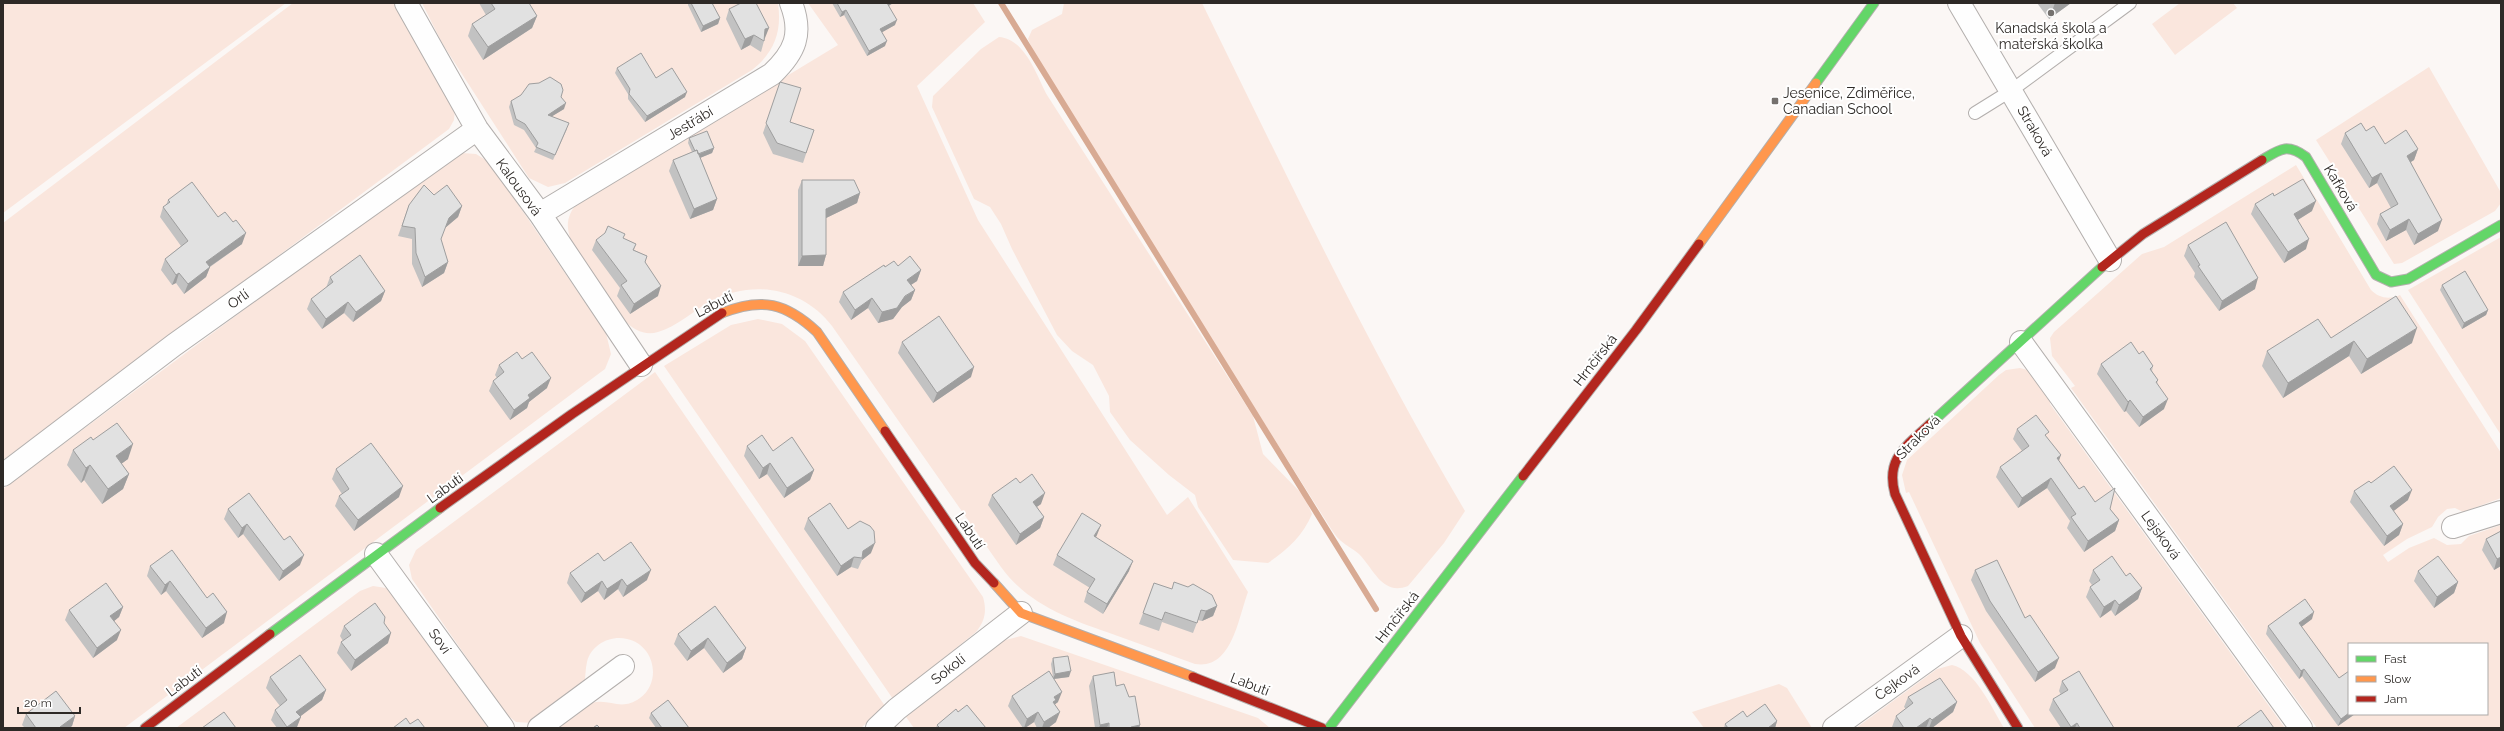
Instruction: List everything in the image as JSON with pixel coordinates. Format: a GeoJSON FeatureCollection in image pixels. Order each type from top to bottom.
{"type":"FeatureCollection","features":[{"type":"Feature","properties":{"kind":"street","name":"Kalousová"},"geometry":{"type":"LineString","coordinates":[[406,3],[477,129],[540,214],[640,365]]}},
{"type":"Feature","properties":{"kind":"street","name":"Jestřábí"},"geometry":{"type":"LineString","coordinates":[[540,214],[772,74],[784,62],[797,35],[797,20],[791,3]]}},
{"type":"Feature","properties":{"kind":"street","name":"Hrnčířská"},"geometry":{"type":"LineString","coordinates":[[1329,728],[1636,330],[1874,3]]}},
{"type":"Feature","properties":{"kind":"street","name":"Straková"},"geometry":{"type":"LineString","coordinates":[[1959,3],[2012,90],[2110,260]]}},
{"type":"Feature","properties":{"kind":"street","name":"Orlí"},"geometry":{"type":"LineString","coordinates":[[3,475],[174,345],[477,129]]}},
{"type":"Feature","properties":{"kind":"street","name":"Kafková"},"geometry":{"type":"LineString","coordinates":[[2143,234],[2275,151],[2290,148],[2301,152],[2306,157],[2376,275],[2386,281],[2397,282],[2408,279],[2501,225]]}},
{"type":"Feature","properties":{"kind":"street","name":"Straková"},"geometry":{"type":"LineString","coordinates":[[2018,728],[1960,636],[1897,501],[1891,484],[1890,472],[1894,460],[1902,450],[2110,260],[2143,234]]}},
{"type":"Feature","properties":{"kind":"street","name":"Labutí"},"geometry":{"type":"LineString","coordinates":[[145,728],[376,554],[640,365],[718,315],[734,307],[751,303],[784,307],[802,317],[817,332],[975,563],[1021,613],[1100,641],[1322,728]]}},
{"type":"Feature","properties":{"kind":"street","name":"Lejsková"},"geometry":{"type":"LineString","coordinates":[[2021,342],[2301,728]]}},
{"type":"Feature","properties":{"kind":"street"},"geometry":{"type":"LineString","coordinates":[[2453,527],[2501,512]]}},
{"type":"Feature","properties":{"kind":"street","name":"Soví"},"geometry":{"type":"LineString","coordinates":[[376,554],[503,728]]}},
{"type":"Feature","properties":{"kind":"street","name":"Sokolí"},"geometry":{"type":"LineString","coordinates":[[877,728],[897,709],[1021,613]]}},
{"type":"Feature","properties":{"kind":"street","name":"Čejková"},"geometry":{"type":"LineString","coordinates":[[1834,728],[1960,636]]}},
{"type":"Feature","properties":{"kind":"street"},"geometry":{"type":"LineString","coordinates":[[539,728],[623,666]]}},
{"type":"Feature","properties":{"kind":"lane"},"geometry":{"type":"LineString","coordinates":[[1975,113],[2012,90],[2130,3]]}},
{"type":"Feature","properties":{"kind":"shaded area"},"geometry":{"type":"Polygon","coordinates":[[[3,3],[286,3],[3,213],[3,3]]]}},
{"type":"Feature","properties":{"kind":"shaded area"},"geometry":{"type":"Polygon","coordinates":[[[293,3],[398,3],[455,109],[454,120],[449,129],[3,460],[3,223],[293,3]]]}},
{"type":"Feature","properties":{"kind":"shaded area"},"geometry":{"type":"Polygon","coordinates":[[[422,3],[778,3],[779,23],[778,32],[771,48],[760,63],[752,70],[565,183],[548,187],[529,178],[442,43],[422,3]]]}},
{"type":"Feature","properties":{"kind":"shaded area"},"geometry":{"type":"Polygon","coordinates":[[[808,3],[973,3],[985,22],[917,86],[978,220],[1167,515],[1188,497],[1248,592],[1232,640],[1225,651],[1217,659],[1207,664],[1195,664],[1083,624],[1038,602],[1012,581],[832,326],[820,313],[807,303],[776,291],[760,289],[744,290],[727,294],[711,301],[665,330],[653,333],[644,333],[632,327],[625,321],[573,245],[570,239],[568,222],[571,212],[578,202],[838,45],[808,3]]]}},
{"type":"Feature","properties":{"kind":"shaded area"},"geometry":{"type":"Polygon","coordinates":[[[1064,3],[1202,3],[1361,323],[1429,449],[1465,511],[1444,543],[1408,586],[1399,588],[1391,587],[1385,584],[1379,579],[1359,554],[1337,538],[1036,58],[1028,39],[1032,30],[1062,14],[1064,3]]]}},
{"type":"Feature","properties":{"kind":"shaded area"},"geometry":{"type":"Polygon","coordinates":[[[2180,3],[2233,3],[2237,8],[2175,55],[2152,24],[2180,3]]]}},
{"type":"Feature","properties":{"kind":"shaded area"},"geometry":{"type":"Polygon","coordinates":[[[999,37],[1008,39],[1016,44],[1029,59],[1047,95],[1253,416],[1263,454],[1304,496],[1312,514],[1308,522],[1294,542],[1268,563],[1233,560],[1198,507],[1195,495],[1169,475],[1130,440],[1110,412],[1109,396],[1093,365],[1072,351],[1057,335],[1012,249],[1001,224],[990,207],[974,199],[932,107],[933,96],[981,49],[999,37]]]}},
{"type":"Feature","properties":{"kind":"shaded area"},"geometry":{"type":"Polygon","coordinates":[[[2429,67],[2500,191],[2501,203],[2495,211],[2402,263],[2394,264],[2316,140],[2429,67]]]}},
{"type":"Feature","properties":{"kind":"shaded area"},"geometry":{"type":"Polygon","coordinates":[[[462,153],[476,154],[489,162],[606,333],[611,354],[605,369],[124,728],[3,728],[3,489],[354,228],[462,153]]]}},
{"type":"Feature","properties":{"kind":"shaded area"},"geometry":{"type":"Polygon","coordinates":[[[2296,165],[2371,290],[2377,295],[2388,298],[2400,295],[2501,453],[2501,498],[2463,512],[2455,508],[2447,509],[2438,517],[2432,527],[2407,539],[2383,555],[2388,562],[2409,548],[2434,538],[2447,545],[2461,544],[2469,536],[2501,525],[2501,728],[2317,728],[2071,388],[2075,386],[2052,356],[2050,338],[2054,332],[2142,254],[2164,247],[2296,165]]]}},
{"type":"Feature","properties":{"kind":"shaded area"},"geometry":{"type":"Polygon","coordinates":[[[2501,237],[2501,435],[2408,290],[2501,237]]]}},
{"type":"Feature","properties":{"kind":"shaded area"},"geometry":{"type":"Polygon","coordinates":[[[758,319],[782,324],[805,341],[983,597],[985,607],[984,616],[976,632],[893,699],[664,366],[731,325],[758,319]]]}},
{"type":"Feature","properties":{"kind":"shaded area"},"geometry":{"type":"Polygon","coordinates":[[[2020,368],[2028,370],[2050,393],[2050,404],[2285,728],[2035,728],[1980,643],[1909,492],[1906,493],[1902,475],[1907,460],[1999,375],[2006,370],[2020,368]]]}},
{"type":"Feature","properties":{"kind":"shaded area"},"geometry":{"type":"Polygon","coordinates":[[[655,372],[885,706],[861,728],[557,728],[592,703],[604,702],[627,704],[640,698],[647,691],[653,674],[649,656],[644,648],[627,639],[621,638],[608,640],[597,646],[589,656],[584,684],[533,723],[516,722],[506,714],[412,579],[409,565],[416,550],[655,372]]]}},
{"type":"Feature","properties":{"kind":"shaded area"},"geometry":{"type":"Polygon","coordinates":[[[373,586],[386,588],[393,593],[488,728],[176,728],[360,591],[373,586]]]}},
{"type":"Feature","properties":{"kind":"shaded area"},"geometry":{"type":"Polygon","coordinates":[[[1021,636],[1258,718],[1270,728],[914,728],[906,717],[1002,641],[1021,636]]]}},
{"type":"Feature","properties":{"kind":"shaded area"},"geometry":{"type":"Polygon","coordinates":[[[1952,665],[1960,668],[1975,682],[2004,728],[1856,728],[1937,669],[1952,665]]]}},
{"type":"Feature","properties":{"kind":"shaded area"},"geometry":{"type":"Polygon","coordinates":[[[1779,684],[1787,688],[1812,728],[1704,728],[1692,712],[1779,684]]]}},
{"type":"Feature","properties":{"kind":"building"},"geometry":{"type":"Polygon","coordinates":[[[491,3],[529,3],[537,16],[488,47],[472,24],[495,9],[491,3]]]}},
{"type":"Feature","properties":{"kind":"building"},"geometry":{"type":"Polygon","coordinates":[[[691,3],[712,3],[720,18],[703,26],[691,3]]]}},
{"type":"Feature","properties":{"kind":"building"},"geometry":{"type":"Polygon","coordinates":[[[741,3],[756,3],[769,28],[765,29],[764,41],[754,35],[745,39],[729,9],[741,3]]]}},
{"type":"Feature","properties":{"kind":"building"},"geometry":{"type":"Polygon","coordinates":[[[837,3],[887,3],[897,20],[880,29],[887,41],[869,51],[846,10],[842,12],[837,3]]]}},
{"type":"Feature","properties":{"kind":"building"},"geometry":{"type":"Polygon","coordinates":[[[641,53],[656,78],[672,68],[687,92],[647,116],[629,94],[630,89],[617,68],[641,53]]]}},
{"type":"Feature","properties":{"kind":"building"},"geometry":{"type":"Polygon","coordinates":[[[550,77],[561,84],[563,90],[561,97],[566,103],[548,115],[569,123],[555,155],[536,147],[538,143],[525,124],[516,119],[511,101],[521,95],[529,84],[539,83],[550,77]]]}},
{"type":"Feature","properties":{"kind":"building"},"geometry":{"type":"Polygon","coordinates":[[[780,82],[801,88],[790,122],[814,130],[806,153],[777,143],[766,123],[780,82]]]}},
{"type":"Feature","properties":{"kind":"building"},"geometry":{"type":"Polygon","coordinates":[[[2361,123],[2366,131],[2374,126],[2385,144],[2406,130],[2418,149],[2407,156],[2442,220],[2418,234],[2409,219],[2390,230],[2380,214],[2398,204],[2381,173],[2372,178],[2345,133],[2361,123]]]}},
{"type":"Feature","properties":{"kind":"building"},"geometry":{"type":"Polygon","coordinates":[[[707,131],[714,148],[698,154],[689,138],[707,131]]]}},
{"type":"Feature","properties":{"kind":"building"},"geometry":{"type":"Polygon","coordinates":[[[697,150],[717,199],[694,209],[673,160],[697,150]]]}},
{"type":"Feature","properties":{"kind":"building"},"geometry":{"type":"Polygon","coordinates":[[[2303,179],[2316,201],[2294,214],[2309,239],[2288,252],[2255,204],[2273,193],[2274,196],[2303,179]]]}},
{"type":"Feature","properties":{"kind":"building"},"geometry":{"type":"Polygon","coordinates":[[[802,180],[854,180],[860,193],[826,209],[826,255],[802,256],[802,180]]]}},
{"type":"Feature","properties":{"kind":"building"},"geometry":{"type":"Polygon","coordinates":[[[192,182],[218,217],[225,212],[233,222],[236,220],[246,233],[206,262],[210,267],[188,284],[179,273],[176,275],[165,259],[188,241],[163,207],[170,202],[168,200],[192,182]]]}},
{"type":"Feature","properties":{"kind":"building"},"geometry":{"type":"Polygon","coordinates":[[[424,185],[434,195],[447,185],[462,206],[449,218],[441,239],[448,262],[425,277],[416,253],[415,228],[402,226],[409,205],[424,185]]]}},
{"type":"Feature","properties":{"kind":"building"},"geometry":{"type":"Polygon","coordinates":[[[2226,222],[2258,278],[2222,301],[2198,266],[2200,265],[2188,245],[2226,222]]]}},
{"type":"Feature","properties":{"kind":"building"},"geometry":{"type":"Polygon","coordinates":[[[608,226],[625,234],[623,238],[636,244],[633,250],[647,256],[645,262],[661,286],[634,304],[621,285],[627,281],[596,240],[605,233],[608,226]]]}},
{"type":"Feature","properties":{"kind":"building"},"geometry":{"type":"Polygon","coordinates":[[[360,255],[385,291],[356,312],[348,302],[326,319],[311,299],[333,282],[330,277],[360,255]]]}},
{"type":"Feature","properties":{"kind":"building"},"geometry":{"type":"Polygon","coordinates":[[[910,256],[921,270],[907,280],[915,290],[905,296],[897,308],[882,312],[872,298],[855,310],[843,292],[884,265],[885,267],[894,261],[898,266],[910,256]]]}},
{"type":"Feature","properties":{"kind":"building"},"geometry":{"type":"Polygon","coordinates":[[[2465,271],[2488,310],[2464,323],[2442,285],[2465,271]]]}},
{"type":"Feature","properties":{"kind":"building"},"geometry":{"type":"Polygon","coordinates":[[[2396,296],[2417,328],[2367,359],[2354,341],[2288,383],[2267,351],[2318,319],[2331,338],[2396,296]]]}},
{"type":"Feature","properties":{"kind":"building"},"geometry":{"type":"Polygon","coordinates":[[[939,316],[974,367],[937,393],[902,342],[939,316]]]}},
{"type":"Feature","properties":{"kind":"building"},"geometry":{"type":"Polygon","coordinates":[[[2131,342],[2139,354],[2143,351],[2153,366],[2150,369],[2158,380],[2156,382],[2168,399],[2143,417],[2130,400],[2128,402],[2101,364],[2131,342]]]}},
{"type":"Feature","properties":{"kind":"building"},"geometry":{"type":"Polygon","coordinates":[[[517,352],[522,359],[532,352],[551,378],[528,395],[530,398],[514,410],[493,381],[504,372],[499,365],[517,352]]]}},
{"type":"Feature","properties":{"kind":"building"},"geometry":{"type":"Polygon","coordinates":[[[2036,415],[2049,432],[2045,435],[2061,455],[2057,458],[2079,489],[2084,486],[2095,502],[2115,488],[2110,509],[2119,520],[2088,541],[2071,517],[2076,514],[2051,478],[2022,498],[2000,467],[2029,446],[2017,429],[2036,415]]]}},
{"type":"Feature","properties":{"kind":"building"},"geometry":{"type":"Polygon","coordinates":[[[117,423],[133,444],[116,456],[129,474],[108,489],[90,465],[86,468],[73,450],[91,437],[93,440],[117,423]]]}},
{"type":"Feature","properties":{"kind":"building"},"geometry":{"type":"Polygon","coordinates":[[[762,435],[773,451],[792,437],[814,470],[787,488],[770,463],[763,468],[747,446],[762,435]]]}},
{"type":"Feature","properties":{"kind":"building"},"geometry":{"type":"Polygon","coordinates":[[[371,443],[403,486],[358,520],[339,496],[349,489],[336,469],[371,443]]]}},
{"type":"Feature","properties":{"kind":"building"},"geometry":{"type":"Polygon","coordinates":[[[2394,466],[2412,490],[2390,506],[2403,524],[2387,536],[2354,491],[2369,481],[2371,483],[2394,466]]]}},
{"type":"Feature","properties":{"kind":"building"},"geometry":{"type":"Polygon","coordinates":[[[1032,474],[1045,493],[1033,502],[1044,517],[1020,534],[992,495],[1016,478],[1020,483],[1032,474]]]}},
{"type":"Feature","properties":{"kind":"building"},"geometry":{"type":"Polygon","coordinates":[[[249,493],[284,540],[290,536],[304,555],[283,571],[247,524],[242,528],[228,509],[249,493]]]}},
{"type":"Feature","properties":{"kind":"building"},"geometry":{"type":"Polygon","coordinates":[[[830,503],[848,529],[860,521],[870,526],[874,531],[875,543],[863,551],[862,558],[854,557],[841,566],[808,518],[830,503]]]}},
{"type":"Feature","properties":{"kind":"building"},"geometry":{"type":"Polygon","coordinates":[[[1082,513],[1101,525],[1094,536],[1133,561],[1107,604],[1087,592],[1095,579],[1057,555],[1082,513]]]}},
{"type":"Feature","properties":{"kind":"building"},"geometry":{"type":"Polygon","coordinates":[[[2501,531],[2501,557],[2497,559],[2486,539],[2501,531]]]}},
{"type":"Feature","properties":{"kind":"building"},"geometry":{"type":"Polygon","coordinates":[[[631,542],[651,570],[627,586],[622,579],[607,589],[602,581],[585,593],[570,573],[598,553],[604,561],[631,542]]]}},
{"type":"Feature","properties":{"kind":"building"},"geometry":{"type":"Polygon","coordinates":[[[172,550],[207,598],[213,593],[227,612],[206,628],[170,581],[165,585],[150,566],[172,550]]]}},
{"type":"Feature","properties":{"kind":"building"},"geometry":{"type":"Polygon","coordinates":[[[2112,556],[2126,576],[2130,573],[2142,588],[2119,605],[2115,600],[2104,607],[2090,587],[2100,580],[2093,570],[2112,556]]]}},
{"type":"Feature","properties":{"kind":"building"},"geometry":{"type":"Polygon","coordinates":[[[2438,556],[2458,582],[2437,597],[2418,571],[2438,556]]]}},
{"type":"Feature","properties":{"kind":"building"},"geometry":{"type":"Polygon","coordinates":[[[1997,560],[2025,618],[2030,615],[2059,658],[2038,672],[1990,601],[1975,570],[1997,560]]]}},
{"type":"Feature","properties":{"kind":"building"},"geometry":{"type":"Polygon","coordinates":[[[1174,582],[1188,587],[1193,584],[1212,595],[1217,606],[1206,611],[1201,610],[1197,623],[1165,612],[1162,620],[1143,613],[1154,583],[1172,589],[1174,582]]]}},
{"type":"Feature","properties":{"kind":"building"},"geometry":{"type":"Polygon","coordinates":[[[106,583],[123,607],[110,616],[121,630],[97,648],[69,610],[106,583]]]}},
{"type":"Feature","properties":{"kind":"building"},"geometry":{"type":"Polygon","coordinates":[[[2305,599],[2314,612],[2299,623],[2339,678],[2348,672],[2348,714],[2341,719],[2304,669],[2301,671],[2268,626],[2305,599]]]}},
{"type":"Feature","properties":{"kind":"building"},"geometry":{"type":"Polygon","coordinates":[[[375,603],[385,617],[384,623],[391,633],[355,660],[341,642],[351,635],[344,626],[375,603]]]}},
{"type":"Feature","properties":{"kind":"building"},"geometry":{"type":"Polygon","coordinates":[[[715,606],[746,648],[727,663],[708,638],[691,651],[678,634],[715,606]]]}},
{"type":"Feature","properties":{"kind":"building"},"geometry":{"type":"Polygon","coordinates":[[[300,655],[326,690],[296,712],[301,717],[287,727],[275,710],[287,700],[270,677],[300,655]]]}},
{"type":"Feature","properties":{"kind":"building"},"geometry":{"type":"Polygon","coordinates":[[[1068,656],[1071,671],[1055,674],[1053,658],[1068,656]]]}},
{"type":"Feature","properties":{"kind":"building"},"geometry":{"type":"Polygon","coordinates":[[[1049,671],[1062,692],[1054,697],[1056,700],[1053,702],[1060,712],[1044,722],[1038,712],[1027,719],[1012,696],[1049,671]]]}},
{"type":"Feature","properties":{"kind":"building"},"geometry":{"type":"Polygon","coordinates":[[[2079,671],[2114,728],[2080,728],[2077,723],[2071,727],[2053,699],[2068,690],[2062,681],[2079,671]]]}},
{"type":"Feature","properties":{"kind":"building"},"geometry":{"type":"Polygon","coordinates":[[[1114,672],[1116,686],[1124,684],[1129,697],[1135,696],[1140,725],[1131,728],[1109,728],[1109,723],[1100,725],[1093,676],[1114,672]]]}},
{"type":"Feature","properties":{"kind":"building"},"geometry":{"type":"Polygon","coordinates":[[[1940,678],[1957,702],[1932,720],[1930,718],[1916,728],[1904,728],[1896,716],[1913,703],[1908,697],[1940,678]]]}},
{"type":"Feature","properties":{"kind":"building"},"geometry":{"type":"Polygon","coordinates":[[[56,691],[75,716],[60,727],[61,728],[36,728],[26,714],[56,691]]]}},
{"type":"Feature","properties":{"kind":"building"},"geometry":{"type":"Polygon","coordinates":[[[668,700],[689,728],[662,728],[651,713],[668,700]]]}},
{"type":"Feature","properties":{"kind":"building"},"geometry":{"type":"Polygon","coordinates":[[[1765,704],[1777,721],[1768,728],[1728,728],[1725,724],[1743,711],[1747,717],[1765,704]]]}},
{"type":"Feature","properties":{"kind":"building"},"geometry":{"type":"Polygon","coordinates":[[[967,705],[986,728],[940,728],[937,725],[956,709],[958,712],[967,705]]]}},
{"type":"Feature","properties":{"kind":"building"},"geometry":{"type":"Polygon","coordinates":[[[2261,710],[2274,728],[2236,728],[2261,710]]]}},
{"type":"Feature","properties":{"kind":"building"},"geometry":{"type":"Polygon","coordinates":[[[224,712],[236,728],[202,728],[224,712]]]}},
{"type":"Feature","properties":{"kind":"building"},"geometry":{"type":"Polygon","coordinates":[[[406,718],[410,724],[418,719],[425,728],[393,728],[406,718]]]}},
{"type":"Feature","properties":{"kind":"building"},"geometry":{"type":"Polygon","coordinates":[[[597,725],[600,728],[593,728],[597,725]]]}},
{"type":"Feature","properties":{"kind":"waterway"},"geometry":{"type":"LineString","coordinates":[[1001,3],[1376,609]]}},
{"type":"Feature","properties":{"kind":"traffic: fast"},"geometry":{"type":"LineString","coordinates":[[1816,83],[1874,3]]}},
{"type":"Feature","properties":{"kind":"traffic: fast"},"geometry":{"type":"LineString","coordinates":[[2262,160],[2284,149],[2294,150],[2306,157],[2376,275],[2391,282],[2408,279],[2501,225]]}},
{"type":"Feature","properties":{"kind":"traffic: fast"},"geometry":{"type":"LineString","coordinates":[[1930,424],[2102,267]]}},
{"type":"Feature","properties":{"kind":"traffic: fast"},"geometry":{"type":"LineString","coordinates":[[1329,728],[1523,476]]}},
{"type":"Feature","properties":{"kind":"traffic: fast"},"geometry":{"type":"LineString","coordinates":[[270,634],[440,508]]}},
{"type":"Feature","properties":{"kind":"traffic: slow"},"geometry":{"type":"LineString","coordinates":[[1699,244],[1816,83]]}},
{"type":"Feature","properties":{"kind":"traffic: slow"},"geometry":{"type":"LineString","coordinates":[[722,313],[736,308],[761,304],[784,309],[806,322],[817,332],[885,431]]}},
{"type":"Feature","properties":{"kind":"traffic: slow"},"geometry":{"type":"LineString","coordinates":[[994,583],[1021,613],[1193,677]]}},
{"type":"Feature","properties":{"kind":"traffic: jam"},"geometry":{"type":"LineString","coordinates":[[2102,267],[2143,234],[2262,160]]}},
{"type":"Feature","properties":{"kind":"traffic: jam"},"geometry":{"type":"LineString","coordinates":[[1523,476],[1636,330],[1699,244]]}},
{"type":"Feature","properties":{"kind":"traffic: jam"},"geometry":{"type":"LineString","coordinates":[[440,508],[572,414],[722,313]]}},
{"type":"Feature","properties":{"kind":"traffic: jam"},"geometry":{"type":"LineString","coordinates":[[1930,424],[1906,446],[1900,454],[1893,471],[1895,494],[1961,636],[2018,728]]}},
{"type":"Feature","properties":{"kind":"traffic: jam"},"geometry":{"type":"LineString","coordinates":[[885,431],[975,563],[994,583]]}},
{"type":"Feature","properties":{"kind":"traffic: jam"},"geometry":{"type":"LineString","coordinates":[[145,728],[270,634]]}},
{"type":"Feature","properties":{"kind":"traffic: jam"},"geometry":{"type":"LineString","coordinates":[[1193,677],[1322,728]]}},
{"type":"Feature","properties":{"kind":"place","name":"Kanadská škola a mateřská školka"},"geometry":{"type":"Point","coordinates":[2051,13]}},
{"type":"Feature","properties":{"kind":"place","name":"Jesenice, Zdiměřice, Canadian School"},"geometry":{"type":"Point","coordinates":[1775,101]}}]}
